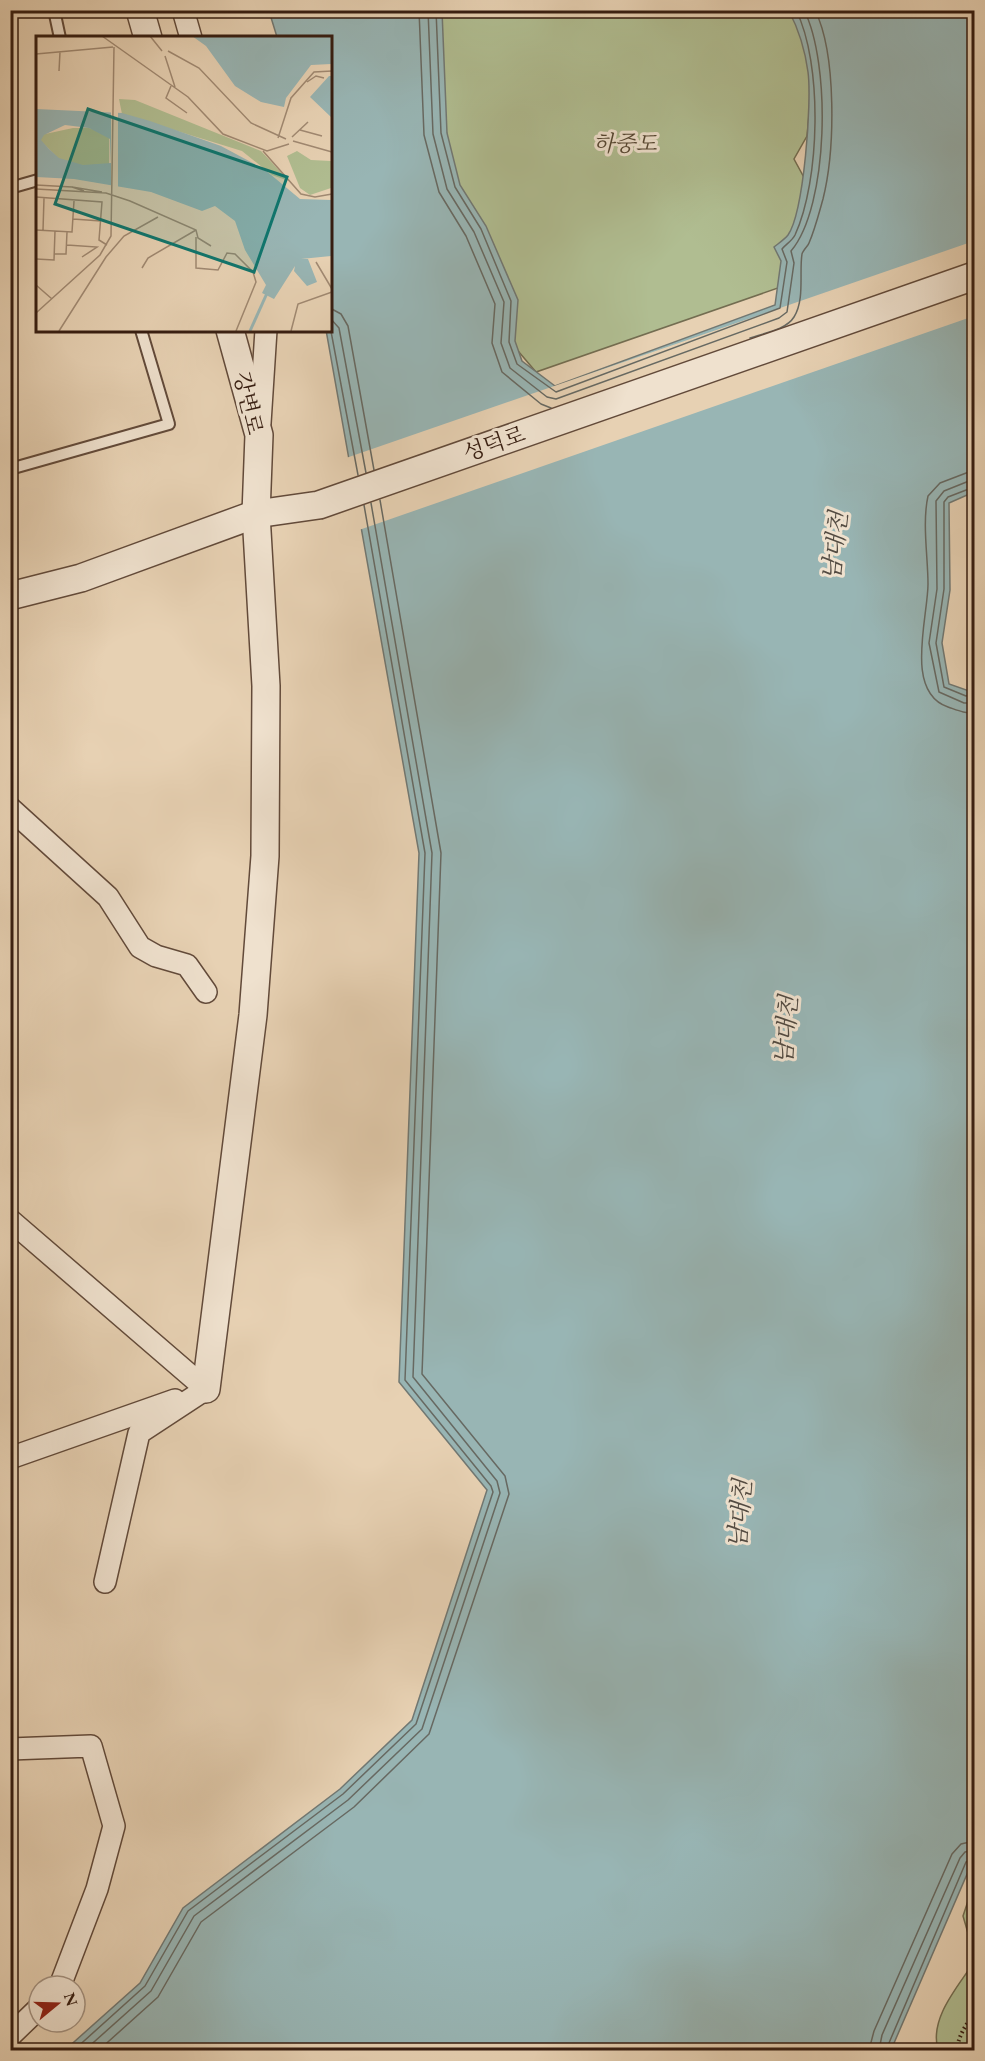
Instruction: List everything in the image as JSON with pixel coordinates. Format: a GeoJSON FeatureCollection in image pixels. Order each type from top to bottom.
{"type":"FeatureCollection","features":[{"type":"Feature","properties":{"kind":"street"},"geometry":{"type":"LineString","coordinates":[[140,10],[147,36]]}},
{"type":"Feature","properties":{"kind":"street"},"geometry":{"type":"LineString","coordinates":[[183,10],[190,36]]}},
{"type":"Feature","properties":{"kind":"street","name":"성덕로"},"geometry":{"type":"LineString","coordinates":[[10,596],[81,578],[256,514],[319,505],[975,276]]}},
{"type":"Feature","properties":{"kind":"street","name":"강변로"},"geometry":{"type":"LineString","coordinates":[[206,1389],[253,1014],[265,856],[267,686],[256,514],[259,435],[231,332]]}},
{"type":"Feature","properties":{"kind":"street"},"geometry":{"type":"LineString","coordinates":[[259,435],[266,332]]}},
{"type":"Feature","properties":{"kind":"street"},"geometry":{"type":"LineString","coordinates":[[10,808],[108,897],[140,946],[156,956],[187,965],[206,992]]}},
{"type":"Feature","properties":{"kind":"street"},"geometry":{"type":"LineString","coordinates":[[10,1220],[206,1389]]}},
{"type":"Feature","properties":{"kind":"street"},"geometry":{"type":"LineString","coordinates":[[10,1458],[206,1389]]}},
{"type":"Feature","properties":{"kind":"street"},"geometry":{"type":"LineString","coordinates":[[105,1582],[139,1433],[206,1389]]}},
{"type":"Feature","properties":{"kind":"street"},"geometry":{"type":"LineString","coordinates":[[10,1749],[91,1746],[114,1826],[97,1889],[65,1974]]}},
{"type":"Feature","properties":{"kind":"street"},"geometry":{"type":"LineString","coordinates":[[10,2036],[27,2020]]}},
{"type":"Feature","properties":{"kind":"lane"},"geometry":{"type":"LineString","coordinates":[[54,10],[60,36]]}},
{"type":"Feature","properties":{"kind":"lane"},"geometry":{"type":"LineString","coordinates":[[10,188],[36,181]]}},
{"type":"Feature","properties":{"kind":"lane"},"geometry":{"type":"LineString","coordinates":[[10,469],[169,424],[142,332]]}},
{"type":"Feature","properties":{"kind":"path"},"geometry":{"type":"LineString","coordinates":[[957,2050],[962,2036],[975,2016]]}},
{"type":"Feature","properties":{"kind":"green space","name":"하중도"},"geometry":{"type":"Polygon","coordinates":[[[397,11],[794,11],[813,72],[807,136],[794,159],[820,207],[804,279],[536,372],[501,331],[397,11]]]}},
{"type":"Feature","properties":{"kind":"green space"},"geometry":{"type":"Polygon","coordinates":[[[974,1883],[974,1954],[963,1916],[974,1883]]]}},
{"type":"Feature","properties":{"kind":"green space"},"geometry":{"type":"Polygon","coordinates":[[[974,1962],[974,2050],[938,2050],[936,2038],[941,2015],[953,1992],[974,1962]]]}},
{"type":"Feature","properties":{"kind":"water","name":"남대천"},"geometry":{"type":"Polygon","coordinates":[[[269,11],[442,11],[447,133],[460,185],[486,226],[518,300],[515,341],[522,361],[555,386],[775,305],[781,261],[774,247],[784,240],[794,223],[806,156],[809,106],[805,56],[799,33],[789,11],[968,11],[974,33],[974,492],[949,503],[950,590],[942,643],[949,684],[969,691],[974,688],[974,1858],[891,2050],[65,2050],[83,2034],[87,2034],[87,2030],[140,1983],[183,1908],[340,1789],[412,1720],[487,1490],[399,1382],[419,853],[326,332],[332,332],[332,36],[277,36],[269,11]]]}},
{"type":"Feature","properties":{"kind":"pier"},"geometry":{"type":"Polygon","coordinates":[[[974,241],[974,316],[359,530],[346,458],[974,241]]]}}]}
